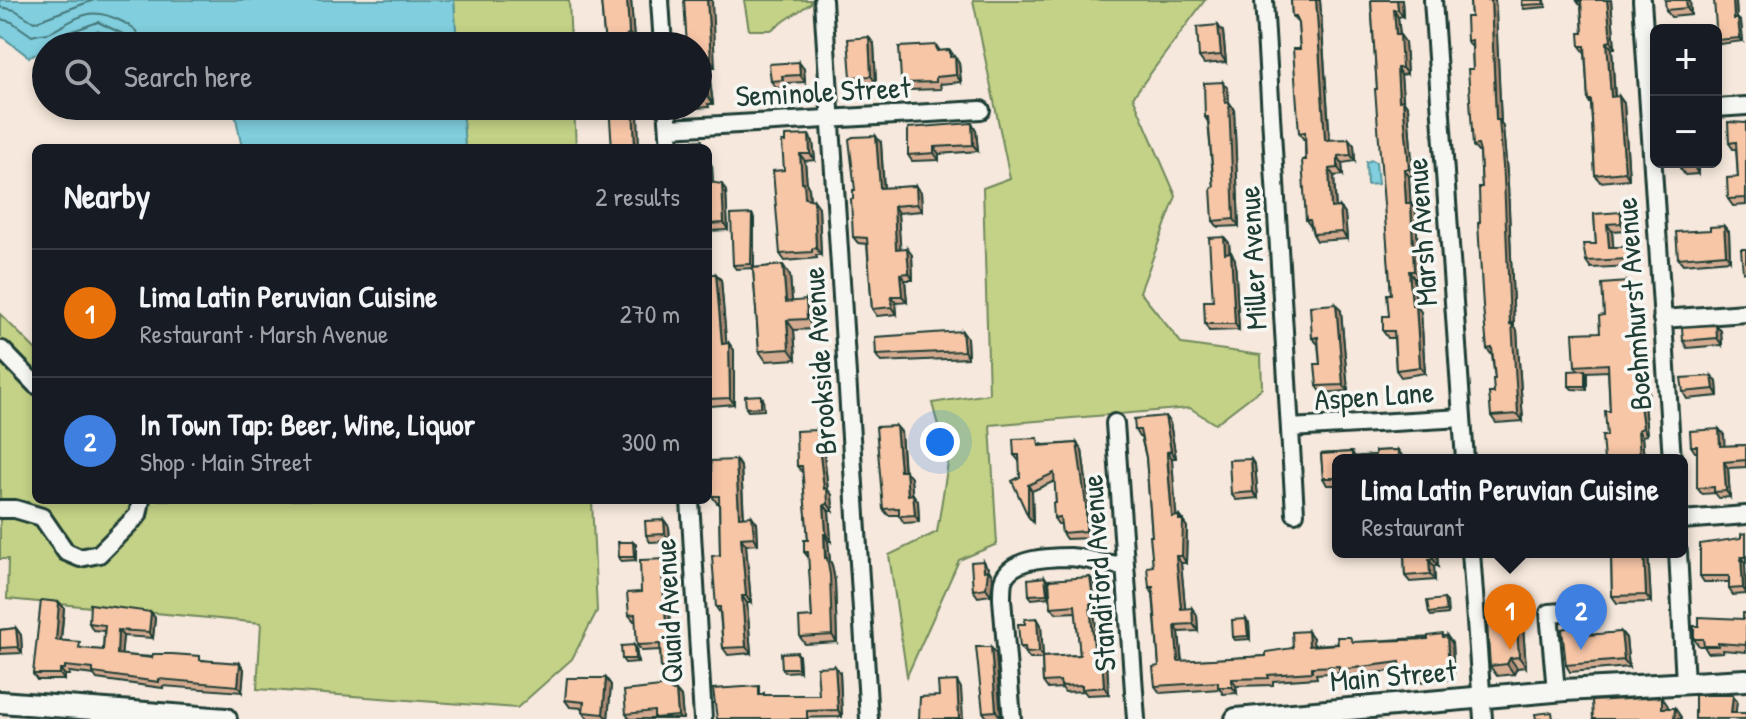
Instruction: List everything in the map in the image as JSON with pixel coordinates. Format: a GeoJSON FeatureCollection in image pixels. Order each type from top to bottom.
{"type":"FeatureCollection","features":[{"type":"Feature","properties":{"kind":"main road","name":"Main Street"},"geometry":{"type":"LineString","coordinates":[[1236,719],[1310,716],[1556,691],[1746,680]]}},
{"type":"Feature","properties":{"kind":"main road"},"geometry":{"type":"LineString","coordinates":[[0,702],[226,719]]}},
{"type":"Feature","properties":{"kind":"street"},"geometry":{"type":"LineString","coordinates":[[660,0],[662,32]]}},
{"type":"Feature","properties":{"kind":"street","name":"Brookside Avenue"},"geometry":{"type":"LineString","coordinates":[[823,0],[869,719]]}},
{"type":"Feature","properties":{"kind":"street","name":"Miller Avenue"},"geometry":{"type":"LineString","coordinates":[[1264,0],[1295,513]]}},
{"type":"Feature","properties":{"kind":"street","name":"Marsh Avenue"},"geometry":{"type":"LineString","coordinates":[[1433,0],[1465,454]]}},
{"type":"Feature","properties":{"kind":"street","name":"Boehmhurst Avenue"},"geometry":{"type":"LineString","coordinates":[[1642,0],[1651,96]]}},
{"type":"Feature","properties":{"kind":"street"},"geometry":{"type":"LineString","coordinates":[[1722,108],[1746,106]]}},
{"type":"Feature","properties":{"kind":"street","name":"Seminole Street"},"geometry":{"type":"LineString","coordinates":[[669,128],[981,110]]}},
{"type":"Feature","properties":{"kind":"street"},"geometry":{"type":"LineString","coordinates":[[668,120],[670,144]]}},
{"type":"Feature","properties":{"kind":"street","name":"Boehmhurst Avenue"},"geometry":{"type":"LineString","coordinates":[[1655,168],[1672,454]]}},
{"type":"Feature","properties":{"kind":"street"},"geometry":{"type":"LineString","coordinates":[[1662,319],[1746,313]]}},
{"type":"Feature","properties":{"kind":"street"},"geometry":{"type":"LineString","coordinates":[[1,350],[32,381]]}},
{"type":"Feature","properties":{"kind":"street","name":"Aspen Lane"},"geometry":{"type":"LineString","coordinates":[[1290,428],[1462,418]]}},
{"type":"Feature","properties":{"kind":"street","name":"Standiford Avenue"},"geometry":{"type":"LineString","coordinates":[[1115,423],[1136,719]]}},
{"type":"Feature","properties":{"kind":"street"},"geometry":{"type":"LineString","coordinates":[[0,509],[15,509],[42,517],[66,552],[80,558],[99,554],[138,515],[140,504]]}},
{"type":"Feature","properties":{"kind":"street","name":"Quaid Avenue"},"geometry":{"type":"LineString","coordinates":[[690,504],[703,719]]}},
{"type":"Feature","properties":{"kind":"street"},"geometry":{"type":"LineString","coordinates":[[1688,520],[1746,515]]}},
{"type":"Feature","properties":{"kind":"street"},"geometry":{"type":"LineString","coordinates":[[1012,719],[1002,599],[1003,580],[1012,567],[1040,559],[1070,557],[1114,566],[1125,565]]}},
{"type":"Feature","properties":{"kind":"street"},"geometry":{"type":"LineString","coordinates":[[1471,558],[1483,719]]}},
{"type":"Feature","properties":{"kind":"street"},"geometry":{"type":"LineString","coordinates":[[1678,558],[1685,683]]}},
{"type":"Feature","properties":{"kind":"street"},"geometry":{"type":"LineString","coordinates":[[1556,691],[1549,613],[1576,611]]}},
{"type":"Feature","properties":{"kind":"green space"},"geometry":{"type":"Polygon","coordinates":[[[454,0],[569,0],[570,32],[456,32],[454,0]]]}},
{"type":"Feature","properties":{"kind":"green space"},"geometry":{"type":"Polygon","coordinates":[[[744,0],[811,0],[811,3],[771,30],[749,30],[744,0]]]}},
{"type":"Feature","properties":{"kind":"green space"},"geometry":{"type":"Polygon","coordinates":[[[973,0],[1205,0],[1133,97],[1176,196],[1140,292],[1182,344],[1261,355],[1262,388],[1215,424],[1190,408],[990,425],[997,544],[959,560],[907,676],[889,555],[937,532],[948,463],[932,403],[989,394],[983,188],[1010,178],[973,0]]]}},
{"type":"Feature","properties":{"kind":"green space"},"geometry":{"type":"Polygon","coordinates":[[[463,120],[575,120],[576,144],[465,144],[463,120]]]}},
{"type":"Feature","properties":{"kind":"green space"},"geometry":{"type":"Polygon","coordinates":[[[0,314],[32,346],[32,504],[592,504],[597,611],[572,659],[517,708],[257,689],[261,623],[7,599],[8,559],[0,559],[0,314]]]}},
{"type":"Feature","properties":{"kind":"water"},"geometry":{"type":"Polygon","coordinates":[[[0,0],[454,0],[456,32],[32,32],[32,56],[29,57],[0,35],[0,0]]]}},
{"type":"Feature","properties":{"kind":"water"},"geometry":{"type":"Polygon","coordinates":[[[236,120],[463,120],[465,144],[241,144],[236,120]]]}},
{"type":"Feature","properties":{"kind":"water"},"geometry":{"type":"Polygon","coordinates":[[[1366,162],[1376,162],[1378,184],[1367,185],[1366,162]]]}},
{"type":"Feature","properties":{"kind":"building"},"geometry":{"type":"Polygon","coordinates":[[[601,0],[627,0],[629,32],[604,32],[601,0]]]}},
{"type":"Feature","properties":{"kind":"building"},"geometry":{"type":"Polygon","coordinates":[[[684,0],[707,0],[709,32],[686,32],[684,0]]]}},
{"type":"Feature","properties":{"kind":"building"},"geometry":{"type":"Polygon","coordinates":[[[1291,0],[1316,0],[1325,140],[1349,139],[1351,155],[1338,156],[1338,168],[1329,169],[1331,208],[1340,207],[1342,232],[1313,234],[1310,220],[1306,220],[1302,160],[1306,160],[1305,132],[1299,133],[1293,49],[1300,49],[1298,23],[1296,16],[1292,16],[1291,0]]]}},
{"type":"Feature","properties":{"kind":"building"},"geometry":{"type":"Polygon","coordinates":[[[1371,0],[1397,0],[1398,10],[1394,10],[1396,35],[1400,35],[1402,68],[1397,68],[1409,169],[1404,169],[1406,203],[1411,203],[1414,271],[1409,271],[1412,305],[1416,305],[1420,367],[1396,370],[1394,331],[1383,331],[1383,316],[1389,316],[1387,294],[1391,294],[1371,0]]]}},
{"type":"Feature","properties":{"kind":"building"},"geometry":{"type":"Polygon","coordinates":[[[1470,0],[1491,0],[1496,120],[1499,120],[1504,178],[1510,324],[1518,414],[1491,416],[1489,393],[1494,393],[1495,379],[1492,348],[1487,349],[1483,306],[1478,223],[1479,187],[1482,187],[1480,152],[1478,145],[1473,146],[1468,69],[1473,69],[1472,40],[1467,41],[1466,17],[1471,17],[1470,0]]]}},
{"type":"Feature","properties":{"kind":"building"},"geometry":{"type":"Polygon","coordinates":[[[1522,0],[1543,0],[1544,4],[1522,5],[1522,0]]]}},
{"type":"Feature","properties":{"kind":"building"},"geometry":{"type":"Polygon","coordinates":[[[1577,0],[1607,0],[1611,97],[1619,96],[1625,172],[1595,175],[1585,46],[1580,46],[1579,33],[1583,33],[1581,1],[1577,0]]]}},
{"type":"Feature","properties":{"kind":"building"},"geometry":{"type":"Polygon","coordinates":[[[1665,0],[1686,0],[1687,8],[1666,10],[1665,0]]]}},
{"type":"Feature","properties":{"kind":"building"},"geometry":{"type":"Polygon","coordinates":[[[1714,0],[1733,0],[1734,19],[1738,19],[1740,38],[1722,40],[1722,24],[1716,24],[1714,0]]]}},
{"type":"Feature","properties":{"kind":"building"},"geometry":{"type":"Polygon","coordinates":[[[1218,25],[1221,55],[1199,57],[1197,27],[1218,25]]]}},
{"type":"Feature","properties":{"kind":"building"},"geometry":{"type":"Polygon","coordinates":[[[869,37],[871,76],[851,77],[848,39],[869,37]]]}},
{"type":"Feature","properties":{"kind":"building"},"geometry":{"type":"Polygon","coordinates":[[[936,45],[937,51],[950,50],[950,57],[955,56],[956,75],[936,77],[936,82],[903,83],[899,47],[936,45]]]}},
{"type":"Feature","properties":{"kind":"building"},"geometry":{"type":"Polygon","coordinates":[[[799,62],[800,75],[782,76],[783,80],[771,81],[769,64],[799,62]]]}},
{"type":"Feature","properties":{"kind":"building"},"geometry":{"type":"Polygon","coordinates":[[[1223,82],[1225,103],[1229,102],[1234,219],[1213,221],[1211,188],[1214,187],[1204,83],[1223,82]]]}},
{"type":"Feature","properties":{"kind":"building"},"geometry":{"type":"Polygon","coordinates":[[[610,120],[634,120],[635,144],[612,144],[610,120]]]}},
{"type":"Feature","properties":{"kind":"building"},"geometry":{"type":"Polygon","coordinates":[[[1728,122],[1746,123],[1746,198],[1728,199],[1727,178],[1738,177],[1736,142],[1729,143],[1728,122]]]}},
{"type":"Feature","properties":{"kind":"building"},"geometry":{"type":"Polygon","coordinates":[[[972,123],[973,145],[934,147],[934,153],[908,155],[908,128],[972,123]]]}},
{"type":"Feature","properties":{"kind":"building"},"geometry":{"type":"Polygon","coordinates":[[[809,135],[810,154],[800,154],[805,198],[814,200],[816,248],[812,252],[780,254],[773,171],[784,170],[782,142],[785,142],[785,136],[809,135]]]}},
{"type":"Feature","properties":{"kind":"building"},"geometry":{"type":"Polygon","coordinates":[[[876,136],[880,188],[916,186],[917,204],[894,206],[896,249],[907,248],[909,273],[900,274],[902,296],[891,296],[892,307],[872,309],[867,238],[853,237],[851,199],[855,190],[849,139],[876,136]]]}},
{"type":"Feature","properties":{"kind":"building"},"geometry":{"type":"Polygon","coordinates":[[[702,140],[702,144],[677,144],[702,140]]]}},
{"type":"Feature","properties":{"kind":"building"},"geometry":{"type":"Polygon","coordinates":[[[712,182],[722,184],[724,223],[712,224],[712,182]]]}},
{"type":"Feature","properties":{"kind":"building"},"geometry":{"type":"Polygon","coordinates":[[[1621,212],[1621,223],[1607,224],[1609,247],[1628,247],[1629,259],[1586,261],[1583,244],[1596,244],[1594,214],[1621,212]]]}},
{"type":"Feature","properties":{"kind":"building"},"geometry":{"type":"Polygon","coordinates":[[[752,214],[751,264],[733,265],[731,215],[752,214]]]}},
{"type":"Feature","properties":{"kind":"building"},"geometry":{"type":"Polygon","coordinates":[[[1724,226],[1726,254],[1678,258],[1676,232],[1724,226]]]}},
{"type":"Feature","properties":{"kind":"building"},"geometry":{"type":"Polygon","coordinates":[[[1224,237],[1225,253],[1231,252],[1235,324],[1205,324],[1204,301],[1213,301],[1209,238],[1224,237]]]}},
{"type":"Feature","properties":{"kind":"building"},"geometry":{"type":"Polygon","coordinates":[[[1741,249],[1746,249],[1746,272],[1743,272],[1741,249]]]}},
{"type":"Feature","properties":{"kind":"building"},"geometry":{"type":"Polygon","coordinates":[[[783,265],[786,302],[806,300],[807,319],[787,320],[789,349],[759,351],[753,268],[783,265]]]}},
{"type":"Feature","properties":{"kind":"building"},"geometry":{"type":"Polygon","coordinates":[[[712,274],[716,274],[722,344],[729,343],[730,398],[712,399],[712,274]]]}},
{"type":"Feature","properties":{"kind":"building"},"geometry":{"type":"Polygon","coordinates":[[[1627,282],[1629,315],[1634,315],[1635,327],[1630,327],[1631,350],[1637,349],[1639,381],[1643,381],[1644,397],[1639,397],[1643,428],[1638,430],[1640,454],[1604,454],[1602,436],[1607,436],[1605,411],[1610,411],[1608,364],[1575,366],[1573,333],[1600,332],[1599,316],[1604,315],[1602,284],[1627,282]]]}},
{"type":"Feature","properties":{"kind":"building"},"geometry":{"type":"Polygon","coordinates":[[[1336,304],[1343,385],[1317,386],[1315,364],[1320,364],[1318,337],[1312,338],[1310,306],[1336,304]]]}},
{"type":"Feature","properties":{"kind":"building"},"geometry":{"type":"Polygon","coordinates":[[[1716,325],[1717,338],[1683,341],[1682,327],[1716,325]]]}},
{"type":"Feature","properties":{"kind":"building"},"geometry":{"type":"Polygon","coordinates":[[[962,331],[964,351],[876,355],[875,337],[962,331]]]}},
{"type":"Feature","properties":{"kind":"building"},"geometry":{"type":"Polygon","coordinates":[[[1585,370],[1585,386],[1569,386],[1569,371],[1585,370]]]}},
{"type":"Feature","properties":{"kind":"building"},"geometry":{"type":"Polygon","coordinates":[[[1712,376],[1714,389],[1683,392],[1681,378],[1712,376]]]}},
{"type":"Feature","properties":{"kind":"building"},"geometry":{"type":"Polygon","coordinates":[[[761,395],[761,407],[746,408],[745,396],[761,395]]]}},
{"type":"Feature","properties":{"kind":"building"},"geometry":{"type":"Polygon","coordinates":[[[1165,416],[1171,451],[1167,452],[1167,456],[1172,517],[1179,516],[1179,520],[1183,520],[1182,556],[1176,556],[1181,609],[1192,608],[1193,624],[1175,625],[1178,661],[1266,656],[1266,652],[1293,648],[1292,632],[1308,631],[1309,646],[1338,644],[1337,637],[1350,637],[1353,642],[1428,639],[1428,636],[1442,634],[1443,637],[1447,636],[1449,672],[1401,676],[1400,662],[1339,670],[1339,666],[1312,667],[1312,672],[1232,679],[1232,687],[1218,687],[1218,682],[1155,686],[1153,667],[1159,666],[1153,587],[1149,587],[1147,567],[1153,566],[1146,457],[1140,430],[1135,430],[1134,419],[1165,416]]]}},
{"type":"Feature","properties":{"kind":"building"},"geometry":{"type":"Polygon","coordinates":[[[896,426],[900,471],[906,471],[908,495],[913,494],[915,515],[899,516],[899,508],[883,509],[876,427],[896,426]]]}},
{"type":"Feature","properties":{"kind":"building"},"geometry":{"type":"Polygon","coordinates":[[[1719,429],[1720,446],[1746,445],[1746,460],[1724,462],[1726,491],[1714,492],[1714,487],[1697,488],[1697,446],[1691,446],[1690,431],[1719,429]]]}},
{"type":"Feature","properties":{"kind":"building"},"geometry":{"type":"Polygon","coordinates":[[[817,430],[824,489],[827,488],[824,534],[825,558],[830,575],[832,635],[800,637],[799,618],[812,617],[808,552],[804,552],[804,540],[808,540],[802,466],[797,466],[796,431],[817,430]]]}},
{"type":"Feature","properties":{"kind":"building"},"geometry":{"type":"Polygon","coordinates":[[[1038,438],[1039,446],[1077,443],[1086,505],[1086,531],[1062,533],[1060,517],[1054,518],[1054,473],[1028,485],[1028,516],[1012,481],[1020,477],[1019,455],[1014,455],[1013,439],[1038,438]]]}},
{"type":"Feature","properties":{"kind":"building"},"geometry":{"type":"Polygon","coordinates":[[[1398,450],[1398,454],[1375,454],[1375,451],[1398,450]]]}},
{"type":"Feature","properties":{"kind":"building"},"geometry":{"type":"Polygon","coordinates":[[[1352,452],[1332,454],[1332,478],[1323,478],[1321,454],[1352,452]]]}},
{"type":"Feature","properties":{"kind":"building"},"geometry":{"type":"Polygon","coordinates":[[[1251,459],[1253,492],[1231,494],[1229,460],[1251,459]]]}},
{"type":"Feature","properties":{"kind":"building"},"geometry":{"type":"Polygon","coordinates":[[[736,460],[739,517],[752,516],[754,537],[741,538],[746,647],[723,648],[712,556],[720,555],[719,496],[712,496],[712,461],[736,460]]]}},
{"type":"Feature","properties":{"kind":"building"},"geometry":{"type":"Polygon","coordinates":[[[664,520],[665,534],[646,535],[645,521],[664,520]]]}},
{"type":"Feature","properties":{"kind":"building"},"geometry":{"type":"Polygon","coordinates":[[[1746,533],[1746,557],[1741,557],[1743,588],[1729,589],[1729,576],[1700,576],[1700,544],[1741,538],[1741,534],[1746,533]]]}},
{"type":"Feature","properties":{"kind":"building"},"geometry":{"type":"Polygon","coordinates":[[[618,542],[633,542],[634,557],[619,557],[618,542]]]}},
{"type":"Feature","properties":{"kind":"building"},"geometry":{"type":"Polygon","coordinates":[[[1404,558],[1433,558],[1429,560],[1430,574],[1405,576],[1404,558]]]}},
{"type":"Feature","properties":{"kind":"building"},"geometry":{"type":"Polygon","coordinates":[[[1611,558],[1644,558],[1646,595],[1612,596],[1611,558]]]}},
{"type":"Feature","properties":{"kind":"building"},"geometry":{"type":"Polygon","coordinates":[[[669,559],[669,572],[662,574],[666,623],[672,627],[673,667],[661,668],[660,644],[637,645],[635,614],[629,615],[627,593],[641,592],[640,560],[669,559]]]}},
{"type":"Feature","properties":{"kind":"building"},"geometry":{"type":"Polygon","coordinates":[[[983,561],[984,571],[988,570],[986,588],[973,590],[971,562],[983,561]]]}},
{"type":"Feature","properties":{"kind":"building"},"geometry":{"type":"Polygon","coordinates":[[[1045,577],[1047,594],[1029,595],[1028,579],[1045,577]]]}},
{"type":"Feature","properties":{"kind":"building"},"geometry":{"type":"Polygon","coordinates":[[[1090,577],[1095,659],[1102,658],[1104,687],[1082,689],[1082,685],[1061,686],[1060,681],[1043,682],[1042,657],[1080,655],[1075,605],[1051,607],[1049,580],[1090,577]]]}},
{"type":"Feature","properties":{"kind":"building"},"geometry":{"type":"Polygon","coordinates":[[[1444,599],[1446,611],[1429,613],[1427,601],[1444,599]]]}},
{"type":"Feature","properties":{"kind":"building"},"geometry":{"type":"Polygon","coordinates":[[[41,600],[59,602],[56,640],[80,642],[79,648],[103,650],[105,625],[89,623],[90,604],[151,612],[149,632],[118,630],[117,654],[152,658],[153,654],[200,656],[200,660],[240,663],[238,686],[159,679],[159,682],[65,666],[65,669],[60,669],[60,674],[33,674],[41,600]]]}},
{"type":"Feature","properties":{"kind":"building"},"geometry":{"type":"Polygon","coordinates":[[[1743,613],[1746,613],[1746,645],[1718,643],[1718,646],[1704,646],[1703,639],[1694,639],[1694,626],[1699,626],[1699,617],[1743,619],[1743,613]]]}},
{"type":"Feature","properties":{"kind":"building"},"geometry":{"type":"Polygon","coordinates":[[[1516,617],[1519,657],[1510,658],[1507,664],[1490,666],[1487,623],[1504,622],[1504,618],[1516,617]]]}},
{"type":"Feature","properties":{"kind":"building"},"geometry":{"type":"Polygon","coordinates":[[[1037,618],[1039,652],[1026,653],[1025,647],[1020,647],[1018,624],[1025,624],[1025,619],[1037,618]]]}},
{"type":"Feature","properties":{"kind":"building"},"geometry":{"type":"Polygon","coordinates":[[[1246,619],[1248,636],[1233,637],[1232,620],[1246,619]]]}},
{"type":"Feature","properties":{"kind":"building"},"geometry":{"type":"Polygon","coordinates":[[[1587,623],[1588,635],[1621,632],[1624,660],[1566,665],[1562,629],[1587,623]]]}},
{"type":"Feature","properties":{"kind":"building"},"geometry":{"type":"Polygon","coordinates":[[[16,628],[18,647],[0,648],[0,630],[16,628]]]}},
{"type":"Feature","properties":{"kind":"building"},"geometry":{"type":"Polygon","coordinates":[[[634,645],[635,659],[622,659],[621,646],[634,645]]]}},
{"type":"Feature","properties":{"kind":"building"},"geometry":{"type":"Polygon","coordinates":[[[976,647],[991,647],[996,711],[983,712],[976,647]]]}},
{"type":"Feature","properties":{"kind":"building"},"geometry":{"type":"Polygon","coordinates":[[[797,652],[798,668],[782,668],[781,653],[797,652]]]}},
{"type":"Feature","properties":{"kind":"building"},"geometry":{"type":"Polygon","coordinates":[[[835,666],[838,710],[807,711],[807,719],[717,719],[713,689],[759,686],[759,695],[819,695],[817,667],[835,666]]]}},
{"type":"Feature","properties":{"kind":"building"},"geometry":{"type":"Polygon","coordinates":[[[567,678],[606,678],[603,714],[583,712],[584,702],[565,700],[567,678]]]}},
{"type":"Feature","properties":{"kind":"building"},"geometry":{"type":"Polygon","coordinates":[[[957,681],[959,719],[919,719],[920,697],[939,696],[938,682],[957,681]]]}},
{"type":"Feature","properties":{"kind":"building"},"geometry":{"type":"Polygon","coordinates":[[[670,686],[671,691],[676,691],[678,716],[654,718],[654,711],[626,714],[624,691],[670,686]]]}},
{"type":"Feature","properties":{"kind":"building"},"geometry":{"type":"Polygon","coordinates":[[[1695,695],[1733,695],[1731,713],[1746,713],[1746,719],[1695,719],[1695,695]]]}},
{"type":"Feature","properties":{"kind":"building"},"geometry":{"type":"Polygon","coordinates":[[[1662,697],[1662,708],[1675,708],[1674,719],[1593,719],[1592,701],[1662,697]]]}},
{"type":"Feature","properties":{"kind":"building"},"geometry":{"type":"Polygon","coordinates":[[[1552,712],[1553,719],[1536,719],[1535,714],[1552,712]]]}},
{"type":"Feature","properties":{"kind":"place","name":"Lima Latin Peruvian Cuisine"},"geometry":{"type":"Point","coordinates":[1510,650]}},
{"type":"Feature","properties":{"kind":"place","name":"In Town Tap: Beer, Wine, Liquor"},"geometry":{"type":"Point","coordinates":[1581,650]}}]}
